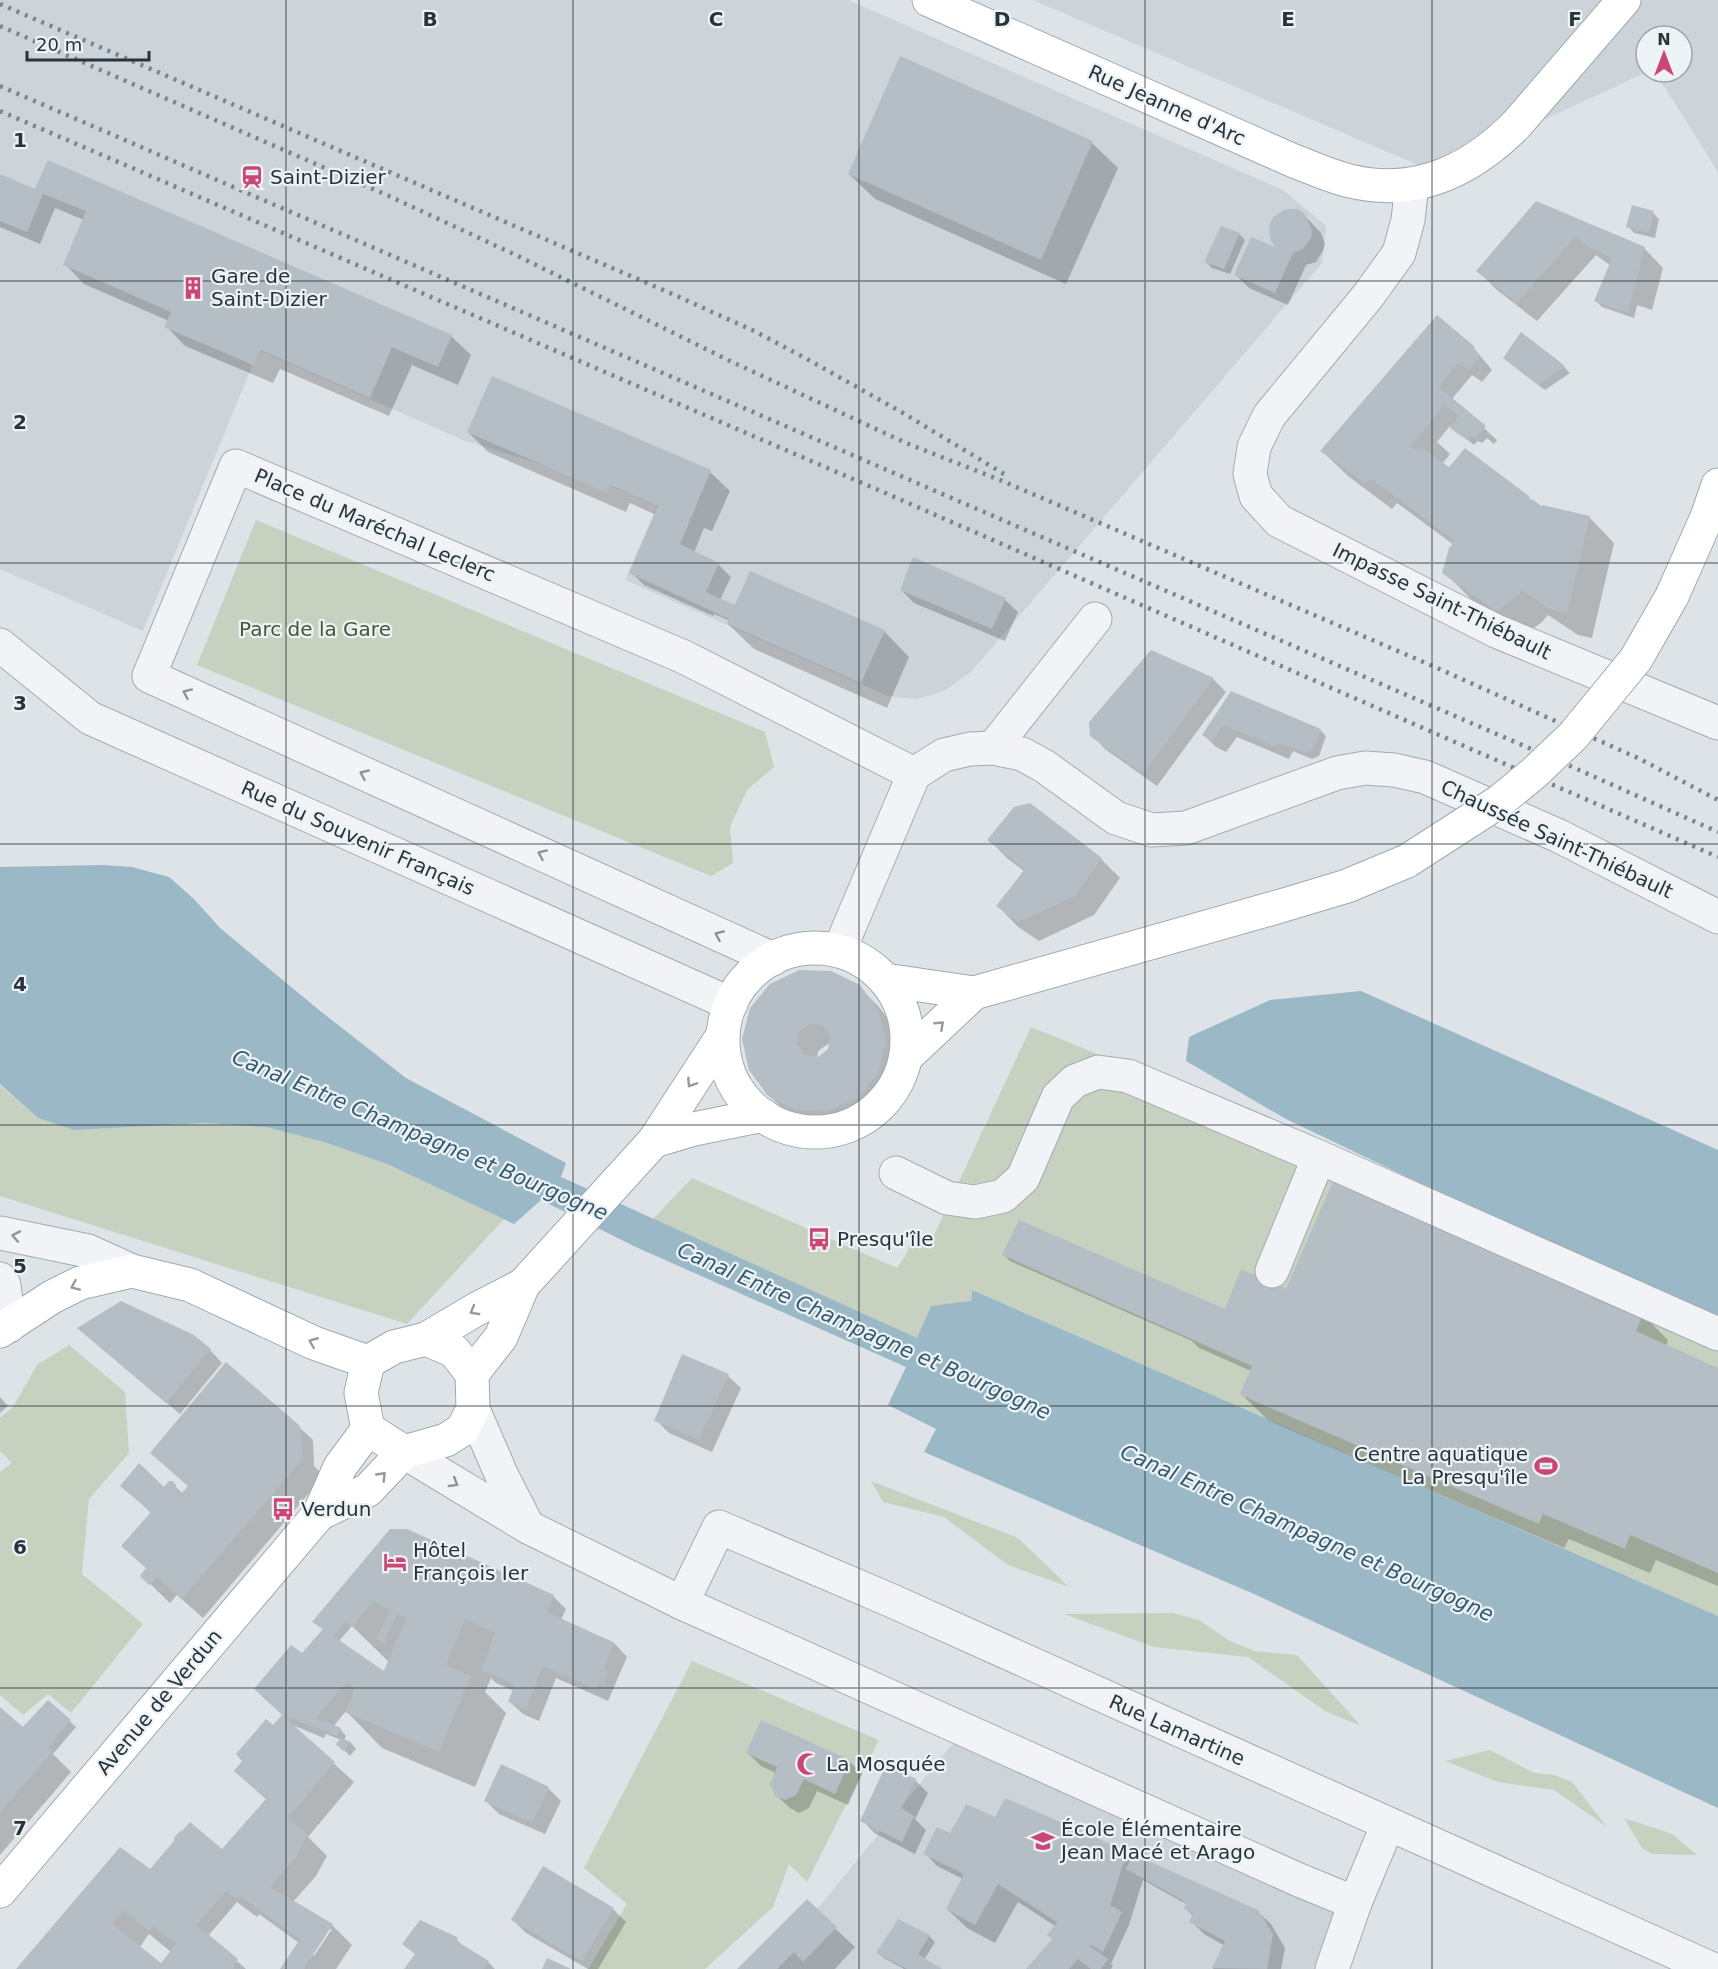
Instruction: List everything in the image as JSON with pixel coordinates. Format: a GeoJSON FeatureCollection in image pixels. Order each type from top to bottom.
{"type":"FeatureCollection","features":[{"type":"Feature","properties":{"kind":"main road","name":"Rue Jeanne d'Arc"},"geometry":{"type":"LineString","coordinates":[[929,0],[1294,161],[1349,181],[1380,186],[1412,184],[1442,176],[1462,167],[1497,144],[1624,0]]}},
{"type":"Feature","properties":{"kind":"main road"},"geometry":{"type":"LineString","coordinates":[[885,980],[974,993],[1347,885],[1407,861],[1466,824],[1534,773],[1573,736],[1636,659],[1672,596],[1707,517],[1718,484]]}},
{"type":"Feature","properties":{"kind":"main road"},"geometry":{"type":"LineString","coordinates":[[471,1374],[501,1336],[523,1285],[646,1150],[727,1019],[743,983],[754,971],[773,959],[796,950],[818,948],[839,951],[864,962],[885,980],[895,993],[906,1024],[906,1058],[900,1077],[889,1095],[876,1109],[842,1128],[822,1132],[802,1130],[783,1125],[763,1115],[748,1103],[737,1088],[729,1072],[724,1053],[727,1019]]}},
{"type":"Feature","properties":{"kind":"main road"},"geometry":{"type":"LineString","coordinates":[[906,1058],[974,993]]}},
{"type":"Feature","properties":{"kind":"main road"},"geometry":{"type":"LineString","coordinates":[[646,1150],[694,1129],[763,1115]]}},
{"type":"Feature","properties":{"kind":"main road"},"geometry":{"type":"LineString","coordinates":[[4,1328],[52,1297],[80,1283],[132,1271],[190,1285],[314,1343],[368,1362]]}},
{"type":"Feature","properties":{"kind":"main road"},"geometry":{"type":"LineString","coordinates":[[404,1452],[368,1429],[361,1393],[368,1362],[394,1347],[426,1339],[523,1285]]}},
{"type":"Feature","properties":{"kind":"main road"},"geometry":{"type":"LineString","coordinates":[[319,1514],[368,1490],[404,1452],[446,1440],[462,1430],[473,1409],[471,1374],[454,1351],[426,1339]]}},
{"type":"Feature","properties":{"kind":"main road"},"geometry":{"type":"LineString","coordinates":[[319,1514],[340,1467],[368,1429]]}},
{"type":"Feature","properties":{"kind":"main road","name":"Avenue de Verdun"},"geometry":{"type":"LineString","coordinates":[[0,1891],[319,1514]]}},
{"type":"Feature","properties":{"kind":"street","name":"Impasse Saint-Thiébault"},"geometry":{"type":"LineString","coordinates":[[1412,184],[1408,220],[1399,253],[1368,296],[1269,416],[1254,447],[1250,474],[1256,496],[1279,521],[1496,631],[1718,723]]}},
{"type":"Feature","properties":{"kind":"street","name":"Place du Maréchal Leclerc"},"geometry":{"type":"LineString","coordinates":[[773,959],[149,676],[236,466],[684,657],[914,774]]}},
{"type":"Feature","properties":{"kind":"street"},"geometry":{"type":"LineString","coordinates":[[839,951],[914,774],[944,755],[970,749],[993,748],[1095,619]]}},
{"type":"Feature","properties":{"kind":"street","name":"Rue du Souvenir Français"},"geometry":{"type":"LineString","coordinates":[[0,645],[90,718],[727,1019]]}},
{"type":"Feature","properties":{"kind":"street","name":"Chaussée Saint-Thiébault"},"geometry":{"type":"LineString","coordinates":[[993,748],[1022,754],[1044,766],[1116,818],[1152,830],[1186,828],[1337,773],[1365,768],[1394,770],[1425,777],[1559,836],[1718,917]]}},
{"type":"Feature","properties":{"kind":"street"},"geometry":{"type":"LineString","coordinates":[[896,1173],[947,1198],[975,1202],[1003,1196],[1023,1178],[1058,1097],[1075,1081],[1098,1072],[1128,1076],[1320,1156],[1718,1334]]}},
{"type":"Feature","properties":{"kind":"street"},"geometry":{"type":"LineString","coordinates":[[1272,1271],[1320,1156]]}},
{"type":"Feature","properties":{"kind":"street"},"geometry":{"type":"LineString","coordinates":[[0,1233],[88,1251],[132,1271]]}},
{"type":"Feature","properties":{"kind":"street"},"geometry":{"type":"LineString","coordinates":[[0,1279],[4,1285],[4,1328]]}},
{"type":"Feature","properties":{"kind":"street"},"geometry":{"type":"LineString","coordinates":[[473,1409],[502,1476],[528,1527]]}},
{"type":"Feature","properties":{"kind":"street"},"geometry":{"type":"LineString","coordinates":[[404,1452],[528,1527],[682,1604],[1355,1903]]}},
{"type":"Feature","properties":{"kind":"street","name":"Rue Lamartine"},"geometry":{"type":"LineString","coordinates":[[682,1604],[720,1527],[890,1600],[1712,1969]]}},
{"type":"Feature","properties":{"kind":"street"},"geometry":{"type":"LineString","coordinates":[[1332,1969],[1355,1903],[1388,1824]]}},
{"type":"Feature","properties":{"kind":"shaded area"},"geometry":{"type":"Polygon","coordinates":[[[0,0],[848,0],[1283,190],[1326,226],[1322,263],[972,671],[947,689],[932,695],[916,699],[888,696],[625,580],[657,506],[611,486],[463,440],[261,351],[253,364],[143,631],[0,569],[0,0]]]}},
{"type":"Feature","properties":{"kind":"shaded area"},"geometry":{"type":"Polygon","coordinates":[[[1033,0],[1718,0],[1718,172],[1663,84],[1694,84],[1694,24],[1634,24],[1634,78],[1432,171],[1033,0]]]}},
{"type":"Feature","properties":{"kind":"shaded area","name":"École Élémentaire Jean Macé et Arago"},"geometry":{"type":"Polygon","coordinates":[[[964,1730],[1355,1903],[1332,1969],[768,1969],[964,1730]]]}},
{"type":"Feature","properties":{"kind":"green space","name":"Parc de la Gare"},"geometry":{"type":"Polygon","coordinates":[[[256,520],[765,732],[774,767],[747,790],[730,827],[733,863],[711,876],[197,665],[256,520]]]}},
{"type":"Feature","properties":{"kind":"green space","name":"Centre aquatique La Presqu'île"},"geometry":{"type":"Polygon","coordinates":[[[1031,1027],[1453,1199],[1718,1315],[1718,1616],[972,1290],[971,1301],[917,1339],[652,1220],[692,1178],[897,1268],[914,1237],[930,1244],[1031,1027]]]}},
{"type":"Feature","properties":{"kind":"green space"},"geometry":{"type":"Polygon","coordinates":[[[0,1085],[38,1118],[74,1130],[206,1123],[266,1127],[324,1142],[387,1164],[504,1219],[407,1324],[0,1196],[0,1085]]]}},
{"type":"Feature","properties":{"kind":"green space"},"geometry":{"type":"Polygon","coordinates":[[[69,1345],[125,1392],[129,1453],[89,1499],[82,1574],[143,1624],[71,1713],[48,1694],[23,1715],[0,1695],[0,1472],[12,1463],[0,1451],[0,1418],[13,1407],[37,1365],[69,1345]]]}},
{"type":"Feature","properties":{"kind":"green space"},"geometry":{"type":"Polygon","coordinates":[[[871,1481],[1018,1538],[1069,1587],[1008,1565],[944,1517],[883,1502],[871,1481]]]}},
{"type":"Feature","properties":{"kind":"green space"},"geometry":{"type":"Polygon","coordinates":[[[1172,1613],[1199,1620],[1230,1641],[1254,1651],[1297,1655],[1361,1726],[1325,1711],[1248,1657],[1154,1647],[1064,1614],[1172,1613]]]}},
{"type":"Feature","properties":{"kind":"green space"},"geometry":{"type":"Polygon","coordinates":[[[692,1661],[879,1740],[807,1882],[789,1864],[773,1907],[705,1969],[588,1969],[627,1904],[584,1868],[692,1661]]]}},
{"type":"Feature","properties":{"kind":"green space"},"geometry":{"type":"Polygon","coordinates":[[[1490,1750],[1534,1773],[1554,1775],[1572,1782],[1607,1827],[1554,1790],[1498,1782],[1445,1761],[1490,1750]]]}},
{"type":"Feature","properties":{"kind":"green space"},"geometry":{"type":"Polygon","coordinates":[[[1624,1818],[1672,1834],[1697,1855],[1652,1854],[1642,1848],[1624,1818]]]}},
{"type":"Feature","properties":{"kind":"water","name":"Canal Entre Champagne et Bourgogne"},"geometry":{"type":"Polygon","coordinates":[[[103,865],[132,867],[169,877],[195,900],[220,928],[406,1078],[566,1163],[561,1177],[917,1338],[931,1306],[971,1301],[972,1290],[1718,1616],[1718,1808],[1254,1594],[924,1452],[936,1429],[888,1405],[906,1367],[638,1248],[541,1200],[514,1224],[387,1164],[324,1142],[266,1127],[206,1123],[74,1130],[38,1118],[0,1084],[0,867],[103,865]]]}},
{"type":"Feature","properties":{"kind":"water"},"geometry":{"type":"Polygon","coordinates":[[[1361,991],[1718,1150],[1718,1315],[1453,1199],[1286,1119],[1186,1061],[1189,1037],[1270,1000],[1361,991]]]}},
{"type":"Feature","properties":{"kind":"building"},"geometry":{"type":"Polygon","coordinates":[[[900,56],[1093,141],[1041,260],[848,174],[900,56]]]}},
{"type":"Feature","properties":{"kind":"building"},"geometry":{"type":"Polygon","coordinates":[[[48,160],[452,335],[438,367],[392,347],[370,398],[261,350],[253,365],[164,327],[171,312],[63,265],[86,211],[43,194],[27,232],[0,221],[0,174],[35,189],[48,160]]]}},
{"type":"Feature","properties":{"kind":"building"},"geometry":{"type":"Polygon","coordinates":[[[1536,201],[1645,247],[1628,313],[1594,301],[1612,258],[1582,243],[1576,236],[1517,303],[1476,271],[1536,201]]]}},
{"type":"Feature","properties":{"kind":"building"},"geometry":{"type":"Polygon","coordinates":[[[1632,205],[1654,211],[1649,233],[1626,227],[1632,205]]]}},
{"type":"Feature","properties":{"kind":"building"},"geometry":{"type":"Polygon","coordinates":[[[1286,209],[1298,209],[1304,213],[1312,230],[1311,238],[1303,249],[1293,253],[1275,293],[1234,275],[1251,237],[1275,247],[1270,239],[1269,226],[1273,217],[1286,209]]]}},
{"type":"Feature","properties":{"kind":"building"},"geometry":{"type":"Polygon","coordinates":[[[1221,226],[1240,233],[1224,269],[1204,262],[1221,226]]]}},
{"type":"Feature","properties":{"kind":"building"},"geometry":{"type":"Polygon","coordinates":[[[1437,315],[1474,346],[1473,348],[1480,356],[1469,370],[1458,363],[1439,387],[1486,426],[1475,438],[1471,436],[1467,440],[1450,428],[1459,416],[1444,405],[1411,446],[1417,451],[1421,447],[1449,467],[1465,448],[1529,496],[1530,501],[1532,499],[1541,506],[1590,516],[1567,614],[1551,610],[1522,590],[1517,597],[1496,611],[1442,573],[1449,548],[1455,541],[1371,479],[1366,484],[1320,451],[1437,315]]]}},
{"type":"Feature","properties":{"kind":"building"},"geometry":{"type":"Polygon","coordinates":[[[1521,332],[1565,366],[1538,385],[1503,358],[1521,332]]]}},
{"type":"Feature","properties":{"kind":"building"},"geometry":{"type":"Polygon","coordinates":[[[492,376],[711,470],[680,544],[719,563],[706,592],[735,605],[750,571],[885,630],[861,683],[727,624],[729,619],[629,573],[658,506],[610,485],[607,493],[467,432],[492,376]]]}},
{"type":"Feature","properties":{"kind":"building"},"geometry":{"type":"Polygon","coordinates":[[[913,557],[1006,598],[992,629],[900,590],[913,557]]]}},
{"type":"Feature","properties":{"kind":"building"},"geometry":{"type":"Polygon","coordinates":[[[1151,650],[1214,678],[1143,774],[1090,736],[1089,722],[1151,650]]]}},
{"type":"Feature","properties":{"kind":"building"},"geometry":{"type":"Polygon","coordinates":[[[1231,691],[1321,729],[1313,750],[1305,753],[1279,743],[1276,747],[1223,725],[1213,741],[1202,735],[1231,691]]]}},
{"type":"Feature","properties":{"kind":"building"},"geometry":{"type":"Polygon","coordinates":[[[1030,803],[1102,858],[1075,896],[1018,922],[996,906],[1025,869],[987,840],[1014,807],[1030,803]]]}},
{"type":"Feature","properties":{"kind":"building"},"geometry":{"type":"Polygon","coordinates":[[[799,970],[831,971],[860,985],[879,1011],[886,1042],[878,1073],[858,1098],[828,1111],[796,1110],[768,1096],[749,1070],[742,1039],[750,1008],[770,984],[799,970]],[[810,1024],[799,1031],[797,1044],[805,1055],[818,1057],[828,1049],[830,1036],[823,1026],[810,1024]]]}},
{"type":"Feature","properties":{"kind":"building"},"geometry":{"type":"Polygon","coordinates":[[[1335,1177],[1643,1314],[1636,1331],[1718,1368],[1718,1573],[1630,1535],[1625,1549],[1543,1514],[1539,1524],[1245,1397],[1240,1394],[1252,1366],[1002,1255],[1019,1220],[1225,1309],[1241,1269],[1286,1289],[1335,1177]]]}},
{"type":"Feature","properties":{"kind":"building"},"geometry":{"type":"Polygon","coordinates":[[[121,1301],[194,1335],[211,1349],[166,1403],[77,1328],[121,1301]]]}},
{"type":"Feature","properties":{"kind":"building"},"geometry":{"type":"Polygon","coordinates":[[[682,1354],[729,1374],[699,1440],[654,1421],[682,1354]]]}},
{"type":"Feature","properties":{"kind":"building"},"geometry":{"type":"Polygon","coordinates":[[[226,1362],[300,1426],[303,1459],[182,1599],[157,1577],[149,1585],[140,1576],[146,1568],[121,1546],[151,1512],[120,1486],[139,1463],[164,1487],[169,1481],[173,1481],[176,1485],[175,1489],[181,1494],[188,1486],[150,1453],[226,1362]]]}},
{"type":"Feature","properties":{"kind":"building"},"geometry":{"type":"Polygon","coordinates":[[[390,1529],[407,1529],[554,1595],[547,1612],[615,1643],[603,1670],[609,1672],[603,1685],[598,1682],[595,1689],[543,1666],[526,1709],[508,1702],[515,1684],[481,1670],[495,1633],[465,1619],[446,1665],[471,1676],[439,1752],[345,1712],[355,1689],[347,1682],[316,1718],[341,1728],[337,1736],[282,1715],[254,1689],[291,1645],[302,1653],[323,1629],[312,1622],[390,1529]],[[373,1601],[352,1627],[346,1622],[333,1636],[384,1671],[406,1618],[397,1614],[384,1643],[376,1639],[390,1610],[373,1601]]]}},
{"type":"Feature","properties":{"kind":"building"},"geometry":{"type":"Polygon","coordinates":[[[48,1700],[71,1720],[48,1748],[52,1752],[0,1813],[0,1707],[23,1727],[48,1700]]]}},
{"type":"Feature","properties":{"kind":"building"},"geometry":{"type":"Polygon","coordinates":[[[282,1715],[335,1762],[288,1818],[308,1835],[297,1856],[270,1887],[333,1924],[304,1969],[280,1969],[300,1939],[239,1896],[237,1899],[226,1891],[197,1925],[238,1959],[233,1969],[16,1969],[120,1847],[150,1869],[174,1841],[174,1838],[190,1822],[222,1849],[266,1799],[234,1771],[242,1761],[236,1754],[266,1719],[273,1725],[282,1715]],[[123,1910],[112,1924],[161,1963],[176,1944],[153,1926],[149,1931],[123,1910]]]}},
{"type":"Feature","properties":{"kind":"building","name":"La Mosquée"},"geometry":{"type":"Polygon","coordinates":[[[761,1720],[850,1760],[835,1794],[804,1779],[796,1795],[785,1800],[775,1796],[770,1784],[777,1767],[746,1753],[761,1720]]]}},
{"type":"Feature","properties":{"kind":"building"},"geometry":{"type":"Polygon","coordinates":[[[341,1738],[351,1742],[343,1751],[336,1744],[341,1738]]]}},
{"type":"Feature","properties":{"kind":"building"},"geometry":{"type":"Polygon","coordinates":[[[501,1764],[549,1787],[532,1823],[484,1801],[501,1764]]]}},
{"type":"Feature","properties":{"kind":"building"},"geometry":{"type":"Polygon","coordinates":[[[886,1765],[916,1779],[901,1808],[914,1816],[902,1842],[860,1821],[886,1765]]]}},
{"type":"Feature","properties":{"kind":"building"},"geometry":{"type":"Polygon","coordinates":[[[1005,1798],[1129,1852],[1110,1905],[1122,1912],[1103,1952],[1089,1946],[1108,1959],[1101,1969],[1091,1969],[1078,1959],[1069,1969],[1026,1969],[1052,1939],[1047,1935],[1057,1922],[998,1884],[975,1925],[946,1909],[964,1874],[923,1854],[937,1827],[950,1833],[966,1804],[995,1817],[1005,1798]]]}},
{"type":"Feature","properties":{"kind":"building"},"geometry":{"type":"Polygon","coordinates":[[[1133,1854],[1258,1910],[1273,1934],[1267,1969],[1212,1968],[1225,1941],[1189,1922],[1193,1914],[1184,1909],[1186,1904],[1182,1900],[1126,1869],[1133,1854]]]}},
{"type":"Feature","properties":{"kind":"building"},"geometry":{"type":"Polygon","coordinates":[[[543,1866],[614,1908],[582,1961],[511,1920],[543,1866]]]}},
{"type":"Feature","properties":{"kind":"building"},"geometry":{"type":"Polygon","coordinates":[[[807,1899],[837,1927],[803,1962],[794,1952],[777,1969],[737,1969],[807,1899]]]}},
{"type":"Feature","properties":{"kind":"building"},"geometry":{"type":"Polygon","coordinates":[[[898,1919],[930,1935],[918,1954],[942,1969],[907,1969],[876,1953],[898,1919]]]}},
{"type":"Feature","properties":{"kind":"building"},"geometry":{"type":"Polygon","coordinates":[[[420,1920],[457,1937],[456,1941],[489,1961],[483,1969],[404,1969],[415,1954],[402,1944],[420,1920]]]}},
{"type":"Feature","properties":{"kind":"building"},"geometry":{"type":"Polygon","coordinates":[[[547,1958],[571,1969],[542,1969],[547,1958]]]}},
{"type":"Feature","properties":{"kind":"railway"},"geometry":{"type":"LineString","coordinates":[[0,4],[754,331],[903,413],[1009,477]]}},
{"type":"Feature","properties":{"kind":"railway"},"geometry":{"type":"LineString","coordinates":[[0,26],[389,196],[518,256],[728,360],[906,443],[1000,480],[1435,667],[1640,759],[1718,800]]}},
{"type":"Feature","properties":{"kind":"railway"},"geometry":{"type":"LineString","coordinates":[[0,86],[1718,832]]}},
{"type":"Feature","properties":{"kind":"railway"},"geometry":{"type":"LineString","coordinates":[[0,111],[883,492],[1718,857]]}},
{"type":"Feature","properties":{"kind":"place","name":"Saint-Dizier"},"geometry":{"type":"Point","coordinates":[252,177]}},
{"type":"Feature","properties":{"kind":"place","name":"Gare de Saint-Dizier"},"geometry":{"type":"Point","coordinates":[193,288]}},
{"type":"Feature","properties":{"kind":"place","name":"Presqu'île"},"geometry":{"type":"Point","coordinates":[819,1239]}},
{"type":"Feature","properties":{"kind":"place","name":"Centre aquatique La Presqu'île"},"geometry":{"type":"Point","coordinates":[1546,1466]}},
{"type":"Feature","properties":{"kind":"place","name":"Verdun"},"geometry":{"type":"Point","coordinates":[283,1509]}},
{"type":"Feature","properties":{"kind":"place","name":"Hôtel François Ier"},"geometry":{"type":"Point","coordinates":[395,1562]}},
{"type":"Feature","properties":{"kind":"place","name":"La Mosquée"},"geometry":{"type":"Point","coordinates":[808,1764]}},
{"type":"Feature","properties":{"kind":"place","name":"École Élémentaire Jean Macé et Arago"},"geometry":{"type":"Point","coordinates":[1043,1841]}}]}
